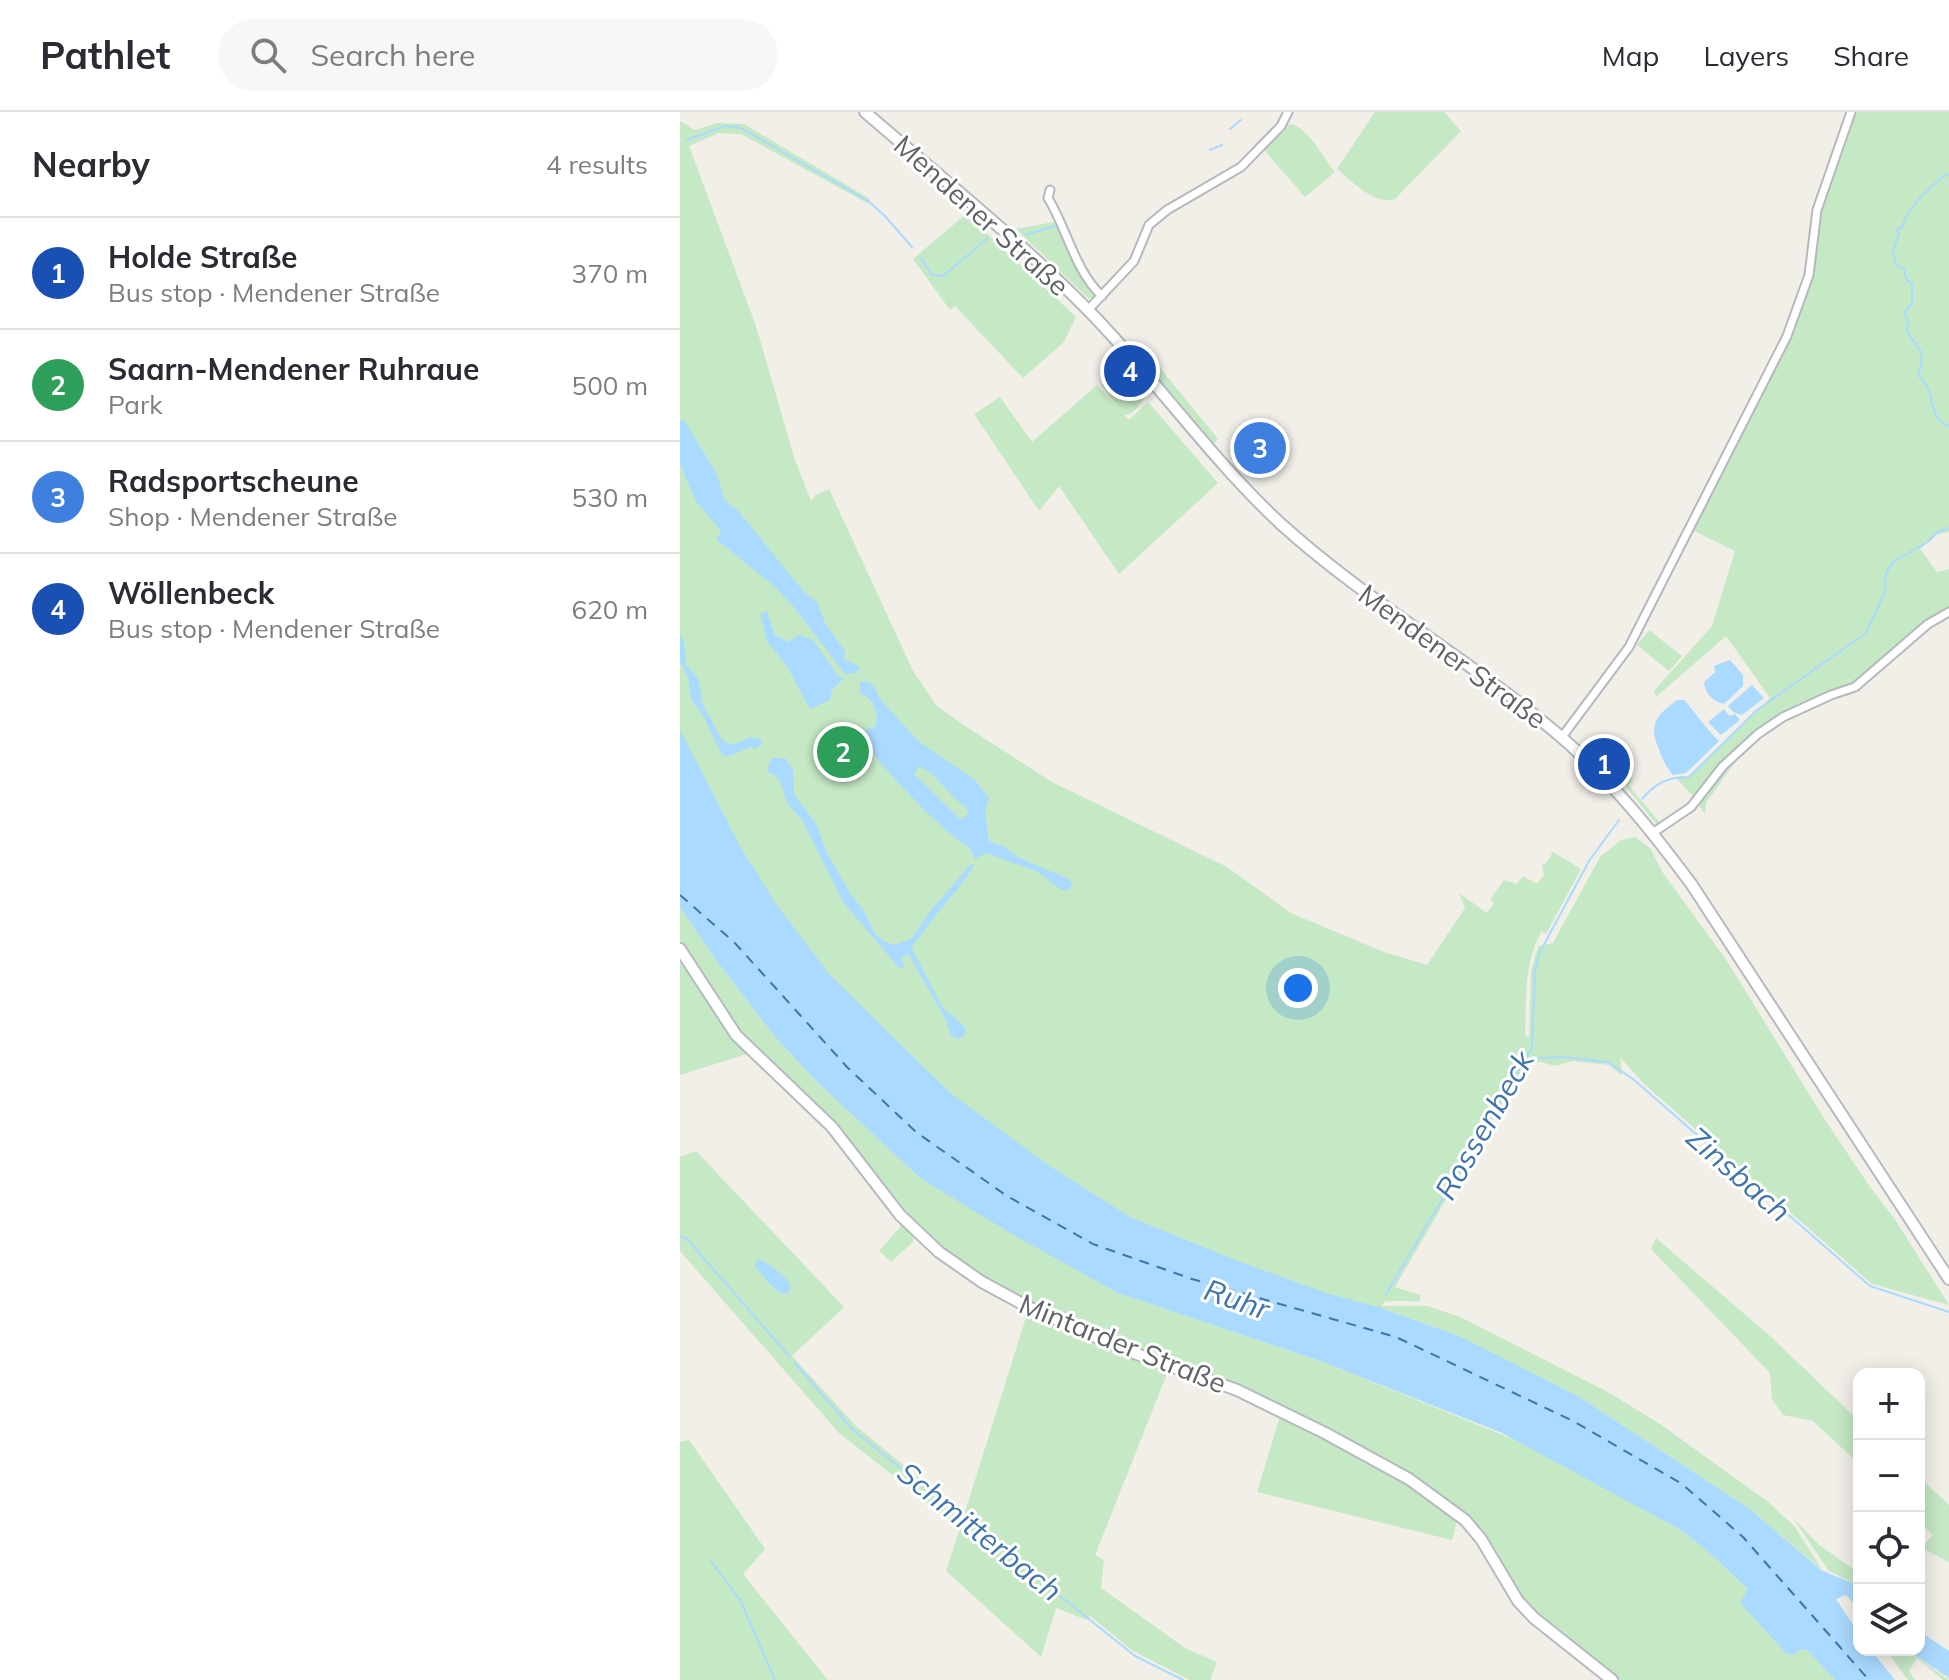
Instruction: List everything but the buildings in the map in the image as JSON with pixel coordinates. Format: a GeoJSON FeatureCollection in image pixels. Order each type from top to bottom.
{"type":"FeatureCollection","features":[{"type":"Feature","properties":{"kind":"main road","name":"Mendener Straße"},"geometry":{"type":"LineString","coordinates":[[865,112],[1034,258],[1088,310],[1211,452],[1283,526],[1366,593],[1498,686],[1562,737],[1598,771],[1654,832],[1701,898],[1949,1279]]}},
{"type":"Feature","properties":{"kind":"main road","name":"Mintarder Straße"},"geometry":{"type":"LineString","coordinates":[[680,949],[736,1035],[832,1127],[900,1215],[939,1252],[982,1282],[1041,1313],[1130,1352],[1237,1390],[1409,1479],[1465,1520],[1481,1539],[1518,1601],[1534,1618],[1612,1680]]}},
{"type":"Feature","properties":{"kind":"street"},"geometry":{"type":"LineString","coordinates":[[1088,310],[1134,261],[1149,225],[1167,210],[1241,167],[1281,126],[1288,112]]}},
{"type":"Feature","properties":{"kind":"street"},"geometry":{"type":"LineString","coordinates":[[1562,737],[1629,647],[1787,336],[1809,275],[1817,210],[1851,112]]}},
{"type":"Feature","properties":{"kind":"street","name":"Mendener Straße"},"geometry":{"type":"LineString","coordinates":[[1050,190],[1048,198],[1060,217],[1082,270],[1102,296]]}},
{"type":"Feature","properties":{"kind":"street"},"geometry":{"type":"LineString","coordinates":[[1654,832],[1691,807],[1723,766],[1758,734],[1783,717],[1855,687],[1928,624],[1949,612]]}},
{"type":"Feature","properties":{"kind":"green space"},"geometry":{"type":"Polygon","coordinates":[[[1375,112],[1444,112],[1461,131],[1395,199],[1372,196],[1337,169],[1375,112]]]}},
{"type":"Feature","properties":{"kind":"green space"},"geometry":{"type":"Polygon","coordinates":[[[1853,112],[1949,112],[1949,532],[1938,534],[1920,549],[1937,572],[1949,569],[1949,609],[1934,616],[1855,685],[1788,712],[1742,752],[1706,803],[1705,815],[1695,798],[1675,777],[1689,777],[1770,698],[1726,636],[1656,697],[1654,691],[1712,626],[1735,551],[1692,530],[1795,327],[1810,286],[1819,211],[1853,112]]]}},
{"type":"Feature","properties":{"kind":"green space"},"geometry":{"type":"Polygon","coordinates":[[[680,121],[695,130],[717,123],[744,124],[870,199],[867,203],[741,134],[719,133],[689,146],[756,326],[794,457],[811,501],[829,489],[913,671],[936,705],[1052,782],[1227,867],[1291,913],[1384,952],[1427,965],[1465,908],[1459,893],[1487,913],[1494,903],[1490,899],[1504,880],[1517,884],[1523,876],[1537,884],[1544,875],[1542,865],[1553,852],[1581,869],[1546,934],[1542,931],[1532,955],[1526,995],[1525,1035],[1529,1038],[1531,972],[1538,946],[1553,943],[1600,857],[1621,840],[1635,837],[1650,848],[1663,873],[1727,961],[1825,1120],[1894,1218],[1949,1305],[1872,1284],[1644,1084],[1620,1057],[1622,1076],[1609,1065],[1573,1061],[1555,1066],[1526,1062],[1395,1287],[1420,1295],[1420,1301],[1384,1302],[1382,1306],[1428,1306],[1460,1317],[1606,1391],[1660,1424],[1767,1501],[1795,1527],[1822,1570],[1751,1510],[1578,1396],[1459,1336],[1381,1308],[1362,1339],[915,1118],[680,820],[680,121]]]}},
{"type":"Feature","properties":{"kind":"green space"},"geometry":{"type":"Polygon","coordinates":[[[1290,124],[1309,136],[1335,172],[1305,197],[1264,150],[1290,124]]]}},
{"type":"Feature","properties":{"kind":"green space"},"geometry":{"type":"Polygon","coordinates":[[[966,214],[1076,317],[1063,343],[1023,378],[955,306],[950,310],[913,259],[966,214]]]}},
{"type":"Feature","properties":{"kind":"green space"},"geometry":{"type":"Polygon","coordinates":[[[1059,221],[1084,279],[1095,296],[1089,299],[1016,229],[1059,221]]]}},
{"type":"Feature","properties":{"kind":"green space"},"geometry":{"type":"Polygon","coordinates":[[[1157,364],[1218,439],[1214,444],[1208,441],[1149,372],[1157,364]]]}},
{"type":"Feature","properties":{"kind":"green space"},"geometry":{"type":"Polygon","coordinates":[[[1118,368],[1144,397],[1136,409],[1124,415],[1129,420],[1148,402],[1218,483],[1119,574],[1059,486],[1039,511],[974,414],[1000,397],[1032,442],[1097,385],[1119,409],[1101,384],[1118,368]]]}},
{"type":"Feature","properties":{"kind":"green space"},"geometry":{"type":"Polygon","coordinates":[[[1649,630],[1682,656],[1669,671],[1637,645],[1649,630]]]}},
{"type":"Feature","properties":{"kind":"green space"},"geometry":{"type":"Polygon","coordinates":[[[1589,747],[1633,779],[1629,786],[1661,824],[1656,824],[1608,764],[1589,747]]]}},
{"type":"Feature","properties":{"kind":"green space"},"geometry":{"type":"Polygon","coordinates":[[[680,907],[718,963],[776,1038],[817,1082],[920,1178],[1118,1293],[1323,1362],[1525,1444],[1679,1529],[1704,1548],[1835,1680],[1616,1680],[1529,1608],[1485,1538],[1469,1520],[1311,1423],[1104,1339],[1027,1302],[959,1264],[923,1234],[739,1031],[680,945],[680,907]]]}},
{"type":"Feature","properties":{"kind":"green space"},"geometry":{"type":"Polygon","coordinates":[[[680,953],[747,1054],[680,1075],[680,953]]]}},
{"type":"Feature","properties":{"kind":"green space"},"geometry":{"type":"Polygon","coordinates":[[[696,1151],[844,1307],[792,1356],[856,1426],[964,1515],[1027,1314],[1114,1354],[1169,1369],[1095,1555],[1104,1560],[1101,1588],[1185,1648],[1217,1662],[1210,1680],[1190,1680],[1133,1651],[1090,1616],[1087,1620],[1056,1608],[1041,1657],[946,1571],[960,1528],[839,1433],[680,1251],[680,1157],[696,1151]]]}},
{"type":"Feature","properties":{"kind":"green space"},"geometry":{"type":"Polygon","coordinates":[[[902,1225],[914,1238],[913,1242],[891,1262],[879,1251],[902,1225]]]}},
{"type":"Feature","properties":{"kind":"green space"},"geometry":{"type":"Polygon","coordinates":[[[1656,1238],[1770,1336],[1853,1415],[1853,1458],[1813,1421],[1783,1415],[1772,1399],[1770,1373],[1651,1249],[1656,1238]]]}},
{"type":"Feature","properties":{"kind":"green space"},"geometry":{"type":"Polygon","coordinates":[[[1280,1416],[1391,1472],[1457,1520],[1452,1540],[1257,1492],[1280,1416]]]}},
{"type":"Feature","properties":{"kind":"green space"},"geometry":{"type":"Polygon","coordinates":[[[689,1440],[765,1549],[743,1574],[828,1680],[680,1680],[680,1442],[689,1440]]]}},
{"type":"Feature","properties":{"kind":"green space"},"geometry":{"type":"Polygon","coordinates":[[[1925,1483],[1949,1505],[1949,1562],[1925,1550],[1925,1544],[1933,1535],[1925,1527],[1925,1483]]]}},
{"type":"Feature","properties":{"kind":"green space"},"geometry":{"type":"Polygon","coordinates":[[[1793,1518],[1818,1544],[1853,1569],[1853,1583],[1829,1571],[1793,1518]]]}},
{"type":"Feature","properties":{"kind":"green space"},"geometry":{"type":"Polygon","coordinates":[[[1890,1656],[1915,1656],[1949,1680],[1943,1680],[1917,1658],[1909,1671],[1915,1680],[1908,1680],[1890,1656]]]}},
{"type":"Feature","properties":{"kind":"water"},"geometry":{"type":"Polygon","coordinates":[[[680,420],[684,420],[717,474],[724,499],[739,512],[804,592],[817,602],[825,623],[845,651],[844,659],[860,667],[857,673],[845,674],[774,586],[717,540],[721,531],[695,500],[680,464],[680,420]]]}},
{"type":"Feature","properties":{"kind":"water"},"geometry":{"type":"Polygon","coordinates":[[[767,611],[774,634],[788,642],[799,635],[813,640],[838,676],[844,678],[832,690],[830,700],[810,709],[788,668],[767,641],[760,614],[767,611]]]}},
{"type":"Feature","properties":{"kind":"water"},"geometry":{"type":"Polygon","coordinates":[[[680,635],[684,641],[686,665],[698,678],[703,705],[721,738],[726,743],[734,744],[751,737],[760,739],[762,744],[755,749],[751,747],[729,756],[722,755],[704,717],[691,699],[688,677],[680,662],[680,635]]]}},
{"type":"Feature","properties":{"kind":"water"},"geometry":{"type":"Polygon","coordinates":[[[1730,660],[1743,675],[1743,686],[1724,704],[1710,696],[1704,682],[1715,672],[1714,666],[1730,660]]]}},
{"type":"Feature","properties":{"kind":"water"},"geometry":{"type":"Polygon","coordinates":[[[868,681],[875,687],[879,698],[919,742],[974,779],[989,798],[985,810],[989,841],[1005,847],[1019,858],[1069,879],[1072,884],[1069,890],[1061,890],[1038,872],[986,853],[975,859],[970,849],[924,809],[880,763],[864,741],[865,730],[875,727],[877,717],[872,703],[860,693],[860,682],[868,681]],[[919,766],[914,774],[961,820],[968,813],[967,808],[919,766]]]}},
{"type":"Feature","properties":{"kind":"water"},"geometry":{"type":"Polygon","coordinates":[[[1752,685],[1764,698],[1742,715],[1733,712],[1728,706],[1752,685]]]}},
{"type":"Feature","properties":{"kind":"water"},"geometry":{"type":"Polygon","coordinates":[[[1677,700],[1684,700],[1719,741],[1686,773],[1673,775],[1661,755],[1654,731],[1660,715],[1677,700]]]}},
{"type":"Feature","properties":{"kind":"water"},"geometry":{"type":"Polygon","coordinates":[[[1724,709],[1729,716],[1735,714],[1740,720],[1721,735],[1708,722],[1724,709]]]}},
{"type":"Feature","properties":{"kind":"water","name":"Ruhr"},"geometry":{"type":"Polygon","coordinates":[[[680,730],[741,848],[776,904],[829,974],[950,1093],[1048,1165],[1130,1217],[1329,1294],[1381,1308],[1459,1336],[1578,1396],[1751,1510],[1821,1570],[1853,1583],[1853,1603],[1846,1595],[1836,1599],[1853,1625],[1853,1656],[1876,1656],[1895,1680],[1835,1680],[1807,1650],[1801,1649],[1793,1655],[1786,1653],[1740,1603],[1748,1589],[1704,1548],[1679,1529],[1502,1433],[1323,1362],[1118,1293],[920,1178],[817,1082],[776,1038],[718,963],[680,907],[680,730]]]}},
{"type":"Feature","properties":{"kind":"water"},"geometry":{"type":"Polygon","coordinates":[[[771,758],[785,758],[793,770],[794,794],[816,824],[827,853],[851,895],[883,941],[894,945],[911,939],[931,910],[971,864],[974,865],[911,947],[943,1008],[963,1025],[964,1036],[958,1039],[951,1036],[946,1020],[909,955],[901,956],[904,967],[900,969],[843,902],[802,820],[787,803],[781,783],[775,775],[767,772],[771,758]]]}},
{"type":"Feature","properties":{"kind":"water"},"geometry":{"type":"Polygon","coordinates":[[[758,1259],[780,1273],[791,1285],[788,1293],[782,1294],[767,1281],[755,1266],[758,1259]]]}},
{"type":"Feature","properties":{"kind":"water"},"geometry":{"type":"Polygon","coordinates":[[[1925,1635],[1949,1651],[1949,1678],[1916,1656],[1925,1656],[1925,1635]]]}},
{"type":"Feature","properties":{"kind":"waterway"},"geometry":{"type":"LineString","coordinates":[[1230,129],[1241,120]]}},
{"type":"Feature","properties":{"kind":"waterway"},"geometry":{"type":"LineString","coordinates":[[687,140],[725,126],[741,128],[868,201],[912,247]]}},
{"type":"Feature","properties":{"kind":"waterway"},"geometry":{"type":"LineString","coordinates":[[1210,150],[1222,145]]}},
{"type":"Feature","properties":{"kind":"waterway"},"geometry":{"type":"LineString","coordinates":[[1949,176],[1946,174],[1926,192],[1902,227],[1896,230],[1899,234],[1893,251],[1896,265],[1904,269],[1906,279],[1912,284],[1912,304],[1904,313],[1908,320],[1907,332],[1922,355],[1918,375],[1927,386],[1939,419],[1949,426]]}},
{"type":"Feature","properties":{"kind":"waterway"},"geometry":{"type":"LineString","coordinates":[[1025,235],[1056,226]]}},
{"type":"Feature","properties":{"kind":"waterway"},"geometry":{"type":"LineString","coordinates":[[921,258],[932,275],[943,276],[988,238]]}},
{"type":"Feature","properties":{"kind":"waterway","name":"Rossenbeck"},"geometry":{"type":"LineString","coordinates":[[1642,799],[1662,782],[1689,777],[1757,710],[1866,633],[1885,592],[1886,573],[1893,562],[1929,541],[1937,532],[1949,528]]}},
{"type":"Feature","properties":{"kind":"waterway","name":"Rossenbeck"},"geometry":{"type":"LineString","coordinates":[[1386,1294],[1532,1048],[1535,970],[1540,952],[1589,861],[1619,820]]}},
{"type":"Feature","properties":{"kind":"waterway","name":"Zinsbach"},"geometry":{"type":"LineString","coordinates":[[1526,1059],[1564,1057],[1608,1062],[1633,1079],[1870,1286],[1949,1312]]}},
{"type":"Feature","properties":{"kind":"waterway","name":"Schmitterbach"},"geometry":{"type":"LineString","coordinates":[[680,1236],[687,1239],[790,1357]]}},
{"type":"Feature","properties":{"kind":"waterway","name":"Schmitterbach"},"geometry":{"type":"LineString","coordinates":[[794,1362],[852,1429],[1135,1656],[1183,1680]]}},
{"type":"Feature","properties":{"kind":"waterway"},"geometry":{"type":"LineString","coordinates":[[711,1561],[740,1600],[775,1680]]}},
{"type":"Feature","properties":{"kind":"ferry route"},"geometry":{"type":"LineString","coordinates":[[680,895],[734,942],[847,1067],[916,1132],[1007,1196],[1093,1244],[1192,1279],[1396,1337],[1573,1421],[1682,1484],[1743,1537],[1869,1680]]}},
{"type":"Feature","properties":{"kind":"place","name":"Wöllenbeck"},"geometry":{"type":"Point","coordinates":[1130,371]}},
{"type":"Feature","properties":{"kind":"place","name":"Radsportscheune"},"geometry":{"type":"Point","coordinates":[1260,448]}},
{"type":"Feature","properties":{"kind":"place","name":"Saarn-Mendener Ruhraue"},"geometry":{"type":"Point","coordinates":[843,752]}},
{"type":"Feature","properties":{"kind":"place","name":"Holde Straße"},"geometry":{"type":"Point","coordinates":[1604,764]}}]}
